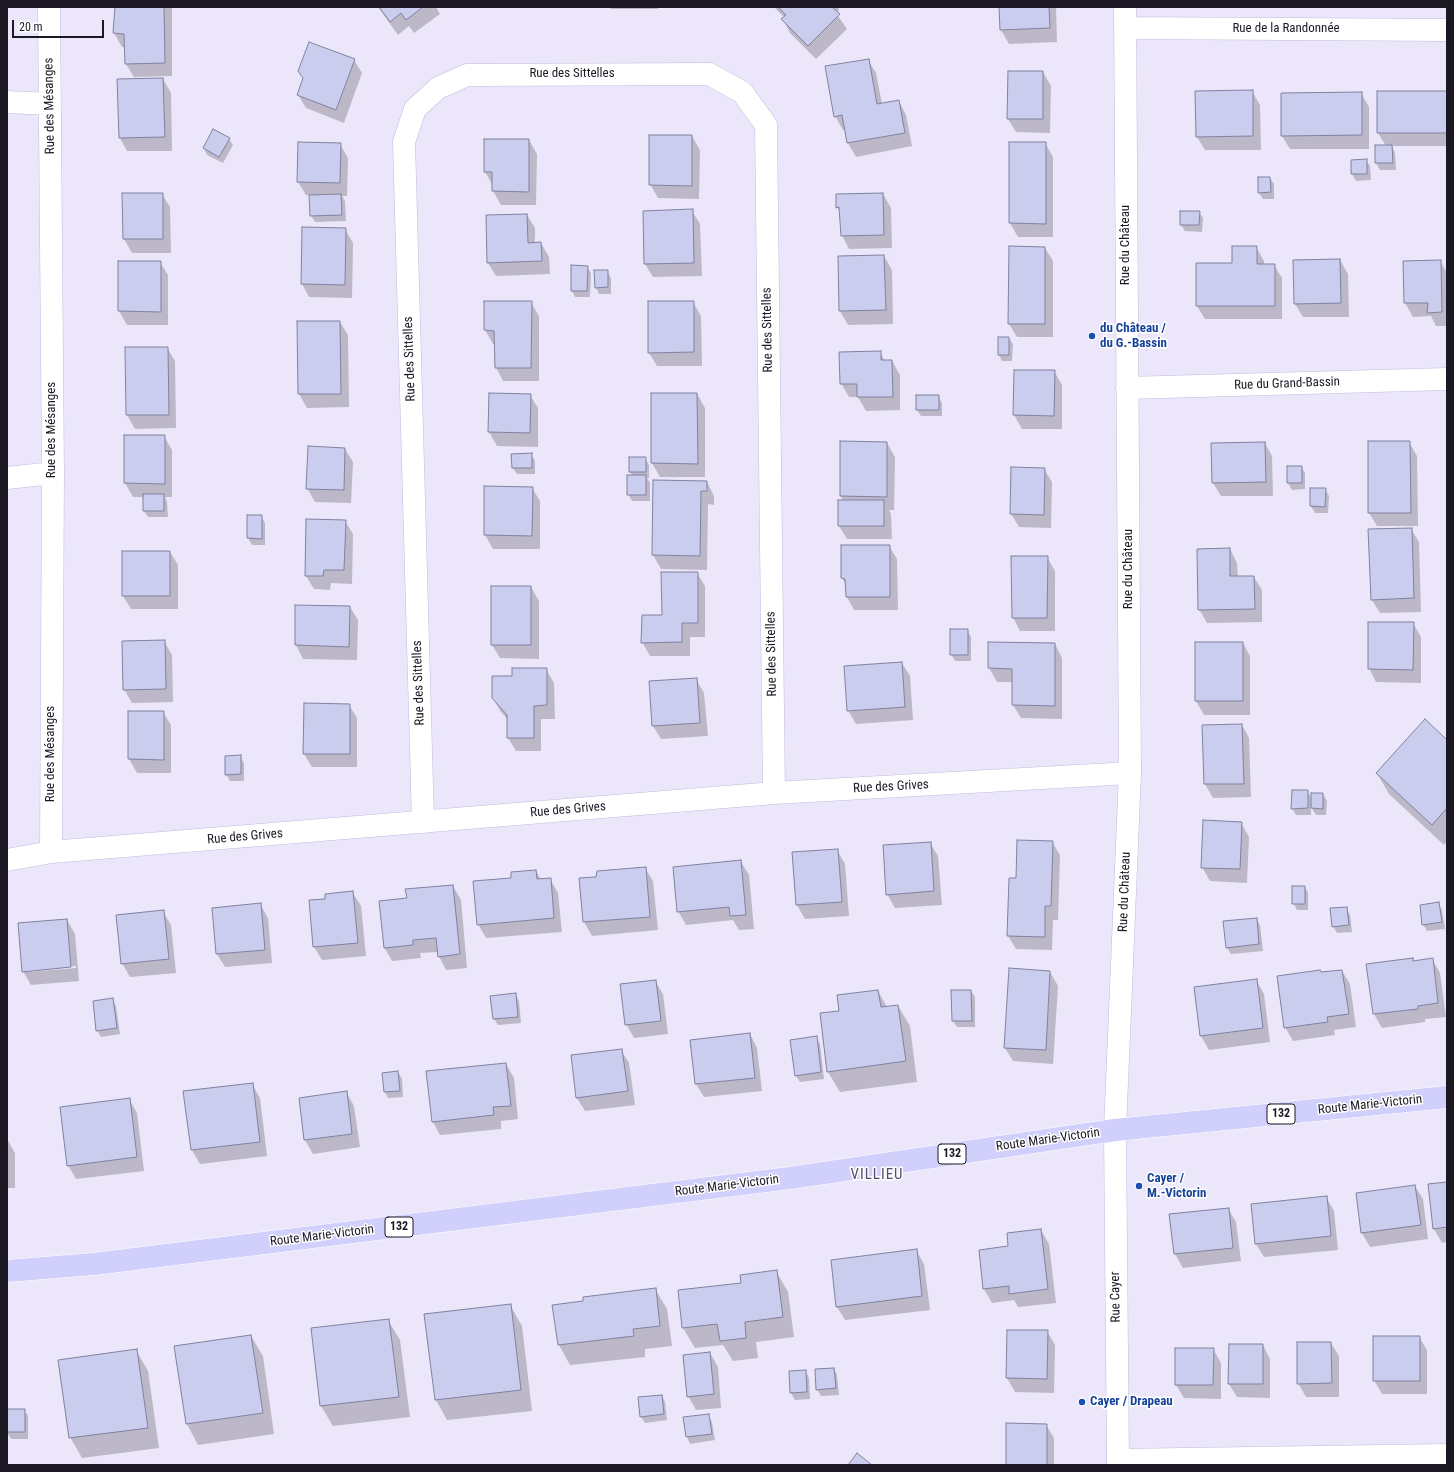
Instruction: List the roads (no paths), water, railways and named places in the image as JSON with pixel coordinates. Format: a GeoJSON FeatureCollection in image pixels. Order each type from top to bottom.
{"type":"FeatureCollection","features":[{"type":"Feature","properties":{"kind":"main road","name":"Route Marie-Victorin"},"geometry":{"type":"LineString","coordinates":[[7,1271],[94,1264],[790,1178],[1115,1130],[1447,1097]]}},
{"type":"Feature","properties":{"kind":"street","name":"Rue des Mésanges"},"geometry":{"type":"LineString","coordinates":[[49,7],[53,473],[51,852]]}},
{"type":"Feature","properties":{"kind":"street","name":"Rue de la Randonnée"},"geometry":{"type":"LineString","coordinates":[[1125,17],[1447,30]]}},
{"type":"Feature","properties":{"kind":"street","name":"Rue du Château"},"geometry":{"type":"LineString","coordinates":[[1115,1130],[1130,773],[1125,17]]}},
{"type":"Feature","properties":{"kind":"street","name":"Rue des Sittelles"},"geometry":{"type":"LineString","coordinates":[[423,822],[404,142],[415,109],[438,88],[467,75],[709,74],[742,92],[766,125],[774,793]]}},
{"type":"Feature","properties":{"kind":"street"},"geometry":{"type":"LineString","coordinates":[[7,102],[50,104]]}},
{"type":"Feature","properties":{"kind":"street","name":"Rue du Grand-Bassin"},"geometry":{"type":"LineString","coordinates":[[1127,388],[1447,379]]}},
{"type":"Feature","properties":{"kind":"street"},"geometry":{"type":"LineString","coordinates":[[7,478],[53,473]]}},
{"type":"Feature","properties":{"kind":"street","name":"Rue des Grives"},"geometry":{"type":"LineString","coordinates":[[7,860],[51,852],[774,793],[1130,773]]}},
{"type":"Feature","properties":{"kind":"street","name":"Rue Cayer"},"geometry":{"type":"LineString","coordinates":[[1115,1130],[1118,1462]]}},
{"type":"Feature","properties":{"kind":"street"},"geometry":{"type":"LineString","coordinates":[[1118,1462],[1447,1455]]}},
{"type":"Feature","properties":{"kind":"place","name":"du Château / du G.-Bassin"},"geometry":{"type":"Point","coordinates":[1092,336]}},
{"type":"Feature","properties":{"kind":"place","name":"Cayer / M.-Victorin"},"geometry":{"type":"Point","coordinates":[1139,1186]}},
{"type":"Feature","properties":{"kind":"place","name":"Cayer / Drapeau"},"geometry":{"type":"Point","coordinates":[1082,1402]}},
{"type":"Feature","properties":{"kind":"district","name":"VILLIEU"},"geometry":{"type":"Point","coordinates":[877,1175]}}]}
